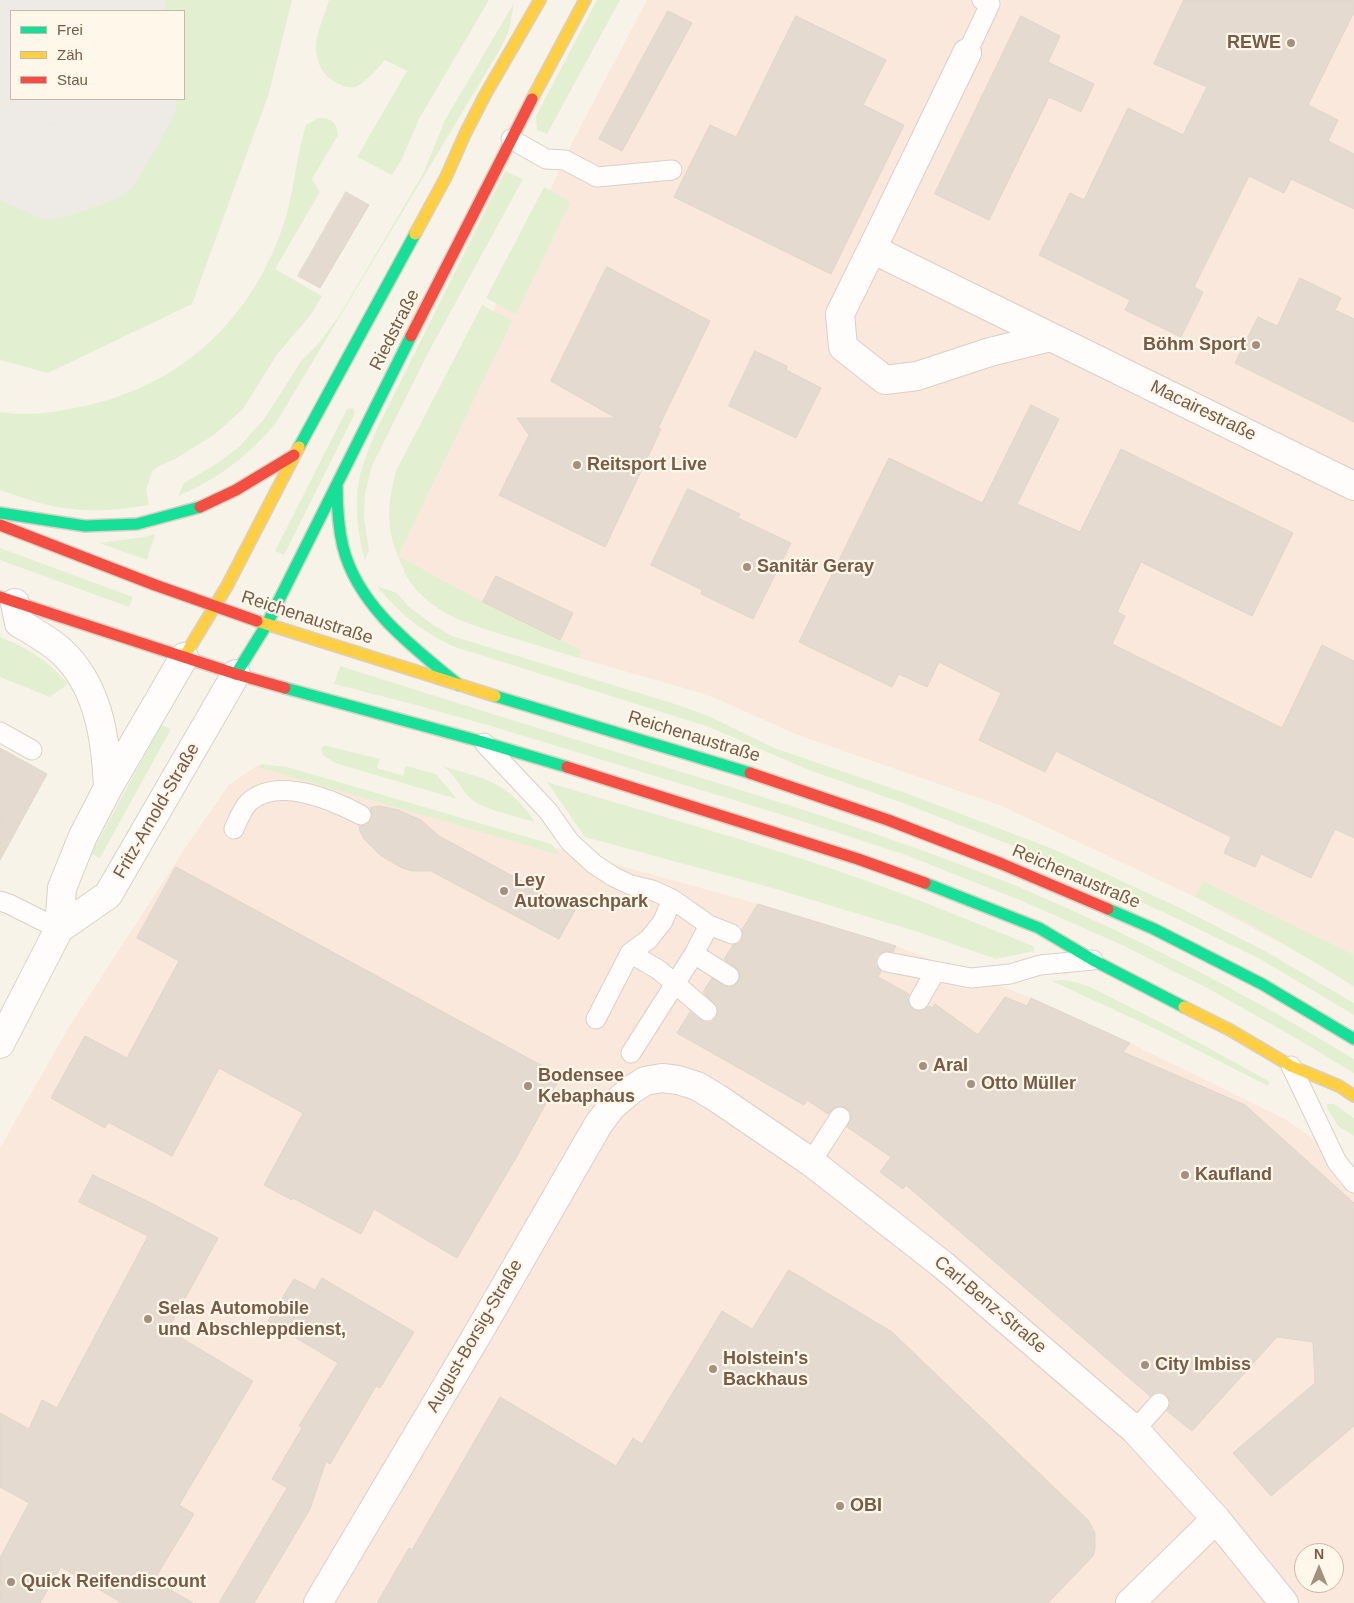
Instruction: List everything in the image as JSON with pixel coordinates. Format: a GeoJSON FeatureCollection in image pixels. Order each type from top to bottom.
{"type":"FeatureCollection","features":[{"type":"Feature","properties":{"kind":"main road","name":"Riedstraße"},"geometry":{"type":"LineString","coordinates":[[184,658],[216,606],[295,454],[446,177],[485,95],[540,0]]}},
{"type":"Feature","properties":{"kind":"main road","name":"Riedstraße"},"geometry":{"type":"LineString","coordinates":[[236,674],[267,624],[336,482],[511,138],[585,0]]}},
{"type":"Feature","properties":{"kind":"main road"},"geometry":{"type":"LineString","coordinates":[[0,513],[85,526],[137,524],[200,507],[236,490],[295,454]]}},
{"type":"Feature","properties":{"kind":"main road"},"geometry":{"type":"LineString","coordinates":[[336,482],[338,522],[343,548],[359,586],[374,608],[408,642],[459,686]]}},
{"type":"Feature","properties":{"kind":"main road","name":"Reichenaustraße"},"geometry":{"type":"LineString","coordinates":[[0,525],[155,585],[267,624],[459,686],[734,766],[888,820],[1002,864],[1154,929],[1262,984],[1354,1038]]}},
{"type":"Feature","properties":{"kind":"main road"},"geometry":{"type":"LineString","coordinates":[[7,600],[236,674],[484,742],[620,783],[858,859],[947,891],[1039,928],[1093,960],[1214,1022],[1290,1066],[1339,1086],[1354,1096]]}},
{"type":"Feature","properties":{"kind":"street"},"geometry":{"type":"LineString","coordinates":[[967,53],[840,314],[843,347],[885,380],[917,376],[990,352],[1051,337]]}},
{"type":"Feature","properties":{"kind":"street","name":"Macairestraße"},"geometry":{"type":"LineString","coordinates":[[872,249],[1354,486]]}},
{"type":"Feature","properties":{"kind":"street"},"geometry":{"type":"LineString","coordinates":[[7,600],[19,623],[40,635],[62,652],[80,674],[92,697],[101,725],[108,788]]}},
{"type":"Feature","properties":{"kind":"street","name":"Fritz-Arnold-Straße"},"geometry":{"type":"LineString","coordinates":[[0,1044],[59,929],[62,888],[83,836],[108,788],[184,658]]}},
{"type":"Feature","properties":{"kind":"street","name":"Fritz-Arnold-Straße"},"geometry":{"type":"LineString","coordinates":[[59,929],[108,895],[236,674]]}},
{"type":"Feature","properties":{"kind":"street","name":"Carl-Benz-Straße"},"geometry":{"type":"LineString","coordinates":[[645,1081],[662,1078],[678,1080],[697,1086],[717,1098],[811,1162],[944,1265],[1135,1430],[1216,1519],[1284,1603]]}},
{"type":"Feature","properties":{"kind":"street","name":"August-Borsig-Straße"},"geometry":{"type":"LineString","coordinates":[[318,1603],[480,1330],[598,1125],[612,1106],[645,1081]]}},
{"type":"Feature","properties":{"kind":"street"},"geometry":{"type":"LineString","coordinates":[[1130,1603],[1216,1519]]}},
{"type":"Feature","properties":{"kind":"lane"},"geometry":{"type":"LineString","coordinates":[[967,53],[988,1]]}},
{"type":"Feature","properties":{"kind":"lane"},"geometry":{"type":"LineString","coordinates":[[511,138],[546,159],[565,160],[597,177],[672,170]]}},
{"type":"Feature","properties":{"kind":"lane"},"geometry":{"type":"LineString","coordinates":[[0,732],[32,750]]}},
{"type":"Feature","properties":{"kind":"lane"},"geometry":{"type":"LineString","coordinates":[[484,742],[548,811],[570,842],[594,864],[614,877],[672,899],[708,925],[732,934]]}},
{"type":"Feature","properties":{"kind":"lane"},"geometry":{"type":"LineString","coordinates":[[234,829],[245,806],[251,800],[279,791],[292,791],[317,796],[361,815]]}},
{"type":"Feature","properties":{"kind":"lane"},"geometry":{"type":"LineString","coordinates":[[596,1019],[630,953],[649,939],[663,921],[672,899]]}},
{"type":"Feature","properties":{"kind":"lane"},"geometry":{"type":"LineString","coordinates":[[0,901],[10,904],[59,929]]}},
{"type":"Feature","properties":{"kind":"lane"},"geometry":{"type":"LineString","coordinates":[[631,1053],[694,954],[708,925]]}},
{"type":"Feature","properties":{"kind":"lane"},"geometry":{"type":"LineString","coordinates":[[630,953],[659,970],[707,1012]]}},
{"type":"Feature","properties":{"kind":"lane"},"geometry":{"type":"LineString","coordinates":[[694,954],[729,976]]}},
{"type":"Feature","properties":{"kind":"lane"},"geometry":{"type":"LineString","coordinates":[[887,962],[971,978],[1010,974],[1040,965],[1093,960]]}},
{"type":"Feature","properties":{"kind":"lane"},"geometry":{"type":"LineString","coordinates":[[918,1000],[935,972]]}},
{"type":"Feature","properties":{"kind":"lane"},"geometry":{"type":"LineString","coordinates":[[1290,1066],[1337,1162],[1354,1183]]}},
{"type":"Feature","properties":{"kind":"lane"},"geometry":{"type":"LineString","coordinates":[[811,1162],[840,1117]]}},
{"type":"Feature","properties":{"kind":"lane"},"geometry":{"type":"LineString","coordinates":[[1135,1430],[1159,1404]]}},
{"type":"Feature","properties":{"kind":"shaded area"},"geometry":{"type":"Polygon","coordinates":[[[647,0],[1354,0],[1354,987],[1314,961],[1195,897],[1002,806],[798,735],[708,695],[579,658],[471,624],[445,613],[398,556],[405,499],[573,141],[647,0]]]}},
{"type":"Feature","properties":{"kind":"shaded area"},"geometry":{"type":"Polygon","coordinates":[[[258,765],[758,904],[896,946],[1031,998],[1130,1043],[1285,1119],[1354,1167],[1354,1603],[0,1603],[0,1148],[69,1027],[187,845],[229,785],[258,765]]]}},
{"type":"Feature","properties":{"kind":"green space"},"geometry":{"type":"Polygon","coordinates":[[[0,0],[292,0],[269,93],[192,304],[48,373],[0,360],[0,0]]]}},
{"type":"Feature","properties":{"kind":"green space"},"geometry":{"type":"Polygon","coordinates":[[[329,0],[489,0],[419,119],[402,159],[392,175],[357,157],[407,71],[385,60],[367,79],[356,87],[344,86],[329,78],[319,64],[316,45],[319,28],[329,0]]]}},
{"type":"Feature","properties":{"kind":"green space"},"geometry":{"type":"Polygon","coordinates":[[[597,0],[620,0],[547,134],[537,130],[536,116],[597,0]]]}},
{"type":"Feature","properties":{"kind":"green space"},"geometry":{"type":"Polygon","coordinates":[[[514,3],[509,31],[499,51],[276,423],[232,466],[207,482],[178,496],[184,483],[219,462],[240,446],[264,419],[302,360],[319,343],[339,316],[423,174],[445,120],[514,3]]]}},
{"type":"Feature","properties":{"kind":"green space"},"geometry":{"type":"Polygon","coordinates":[[[318,118],[326,118],[332,121],[338,135],[312,179],[320,192],[275,269],[322,296],[310,316],[278,353],[243,409],[214,435],[175,459],[159,466],[152,472],[146,490],[149,505],[108,510],[73,509],[39,503],[0,490],[0,412],[19,414],[47,413],[111,399],[144,386],[175,369],[202,348],[227,324],[248,297],[266,266],[285,219],[306,125],[318,118]]]}},
{"type":"Feature","properties":{"kind":"green space"},"geometry":{"type":"Polygon","coordinates":[[[505,171],[523,179],[427,355],[372,466],[365,494],[364,518],[369,550],[365,561],[360,541],[357,500],[359,480],[366,456],[375,433],[505,171]]]}},
{"type":"Feature","properties":{"kind":"green space"},"geometry":{"type":"Polygon","coordinates":[[[544,187],[568,200],[570,203],[516,314],[486,298],[544,187]]]}},
{"type":"Feature","properties":{"kind":"green space"},"geometry":{"type":"Polygon","coordinates":[[[482,305],[512,321],[398,556],[391,534],[389,514],[396,471],[482,305]]]}},
{"type":"Feature","properties":{"kind":"green space"},"geometry":{"type":"Polygon","coordinates":[[[352,408],[355,413],[284,555],[275,551],[347,409],[352,408]]]}},
{"type":"Feature","properties":{"kind":"green space"},"geometry":{"type":"Polygon","coordinates":[[[155,534],[147,560],[99,543],[144,537],[155,534]]]}},
{"type":"Feature","properties":{"kind":"green space"},"geometry":{"type":"Polygon","coordinates":[[[0,548],[133,597],[129,607],[0,560],[0,548]]]}},
{"type":"Feature","properties":{"kind":"green space"},"geometry":{"type":"Polygon","coordinates":[[[398,556],[483,602],[581,650],[579,658],[483,629],[457,619],[433,605],[413,586],[404,572],[398,556]]]}},
{"type":"Feature","properties":{"kind":"green space"},"geometry":{"type":"Polygon","coordinates":[[[377,586],[397,593],[408,606],[452,636],[675,704],[711,717],[774,748],[903,792],[1053,849],[1184,910],[1263,950],[1354,1003],[1354,1015],[1260,959],[1050,860],[900,802],[809,770],[709,727],[452,646],[430,634],[411,620],[377,586]]]}},
{"type":"Feature","properties":{"kind":"green space"},"geometry":{"type":"Polygon","coordinates":[[[0,637],[37,656],[53,668],[68,684],[50,697],[0,677],[0,637]]]}},
{"type":"Feature","properties":{"kind":"green space"},"geometry":{"type":"Polygon","coordinates":[[[340,666],[814,813],[917,848],[1009,883],[1112,928],[1275,1012],[1354,1059],[1354,1073],[1207,988],[1122,945],[1022,901],[906,855],[786,816],[491,726],[334,684],[340,666]]]}},
{"type":"Feature","properties":{"kind":"green space"},"geometry":{"type":"Polygon","coordinates":[[[161,725],[171,729],[100,858],[91,854],[161,725]]]}},
{"type":"Feature","properties":{"kind":"green space"},"geometry":{"type":"Polygon","coordinates":[[[323,746],[380,759],[377,768],[403,776],[406,766],[436,774],[457,799],[335,763],[323,755],[321,749],[323,746]]]}},
{"type":"Feature","properties":{"kind":"green space"},"geometry":{"type":"Polygon","coordinates":[[[261,764],[287,767],[551,844],[560,855],[258,767],[261,764]]]}},
{"type":"Feature","properties":{"kind":"green space"},"geometry":{"type":"Polygon","coordinates":[[[442,766],[471,774],[505,790],[525,808],[535,822],[476,803],[467,795],[451,773],[442,766]]]}},
{"type":"Feature","properties":{"kind":"green space"},"geometry":{"type":"Polygon","coordinates":[[[547,782],[750,842],[830,868],[911,897],[1033,946],[1034,951],[996,959],[915,931],[769,887],[585,837],[547,782]]]}},
{"type":"Feature","properties":{"kind":"green space"},"geometry":{"type":"Polygon","coordinates":[[[1203,881],[1354,955],[1354,986],[1252,925],[1195,897],[1203,881]]]}},
{"type":"Feature","properties":{"kind":"green space"},"geometry":{"type":"Polygon","coordinates":[[[1061,980],[1079,983],[1104,994],[1270,1082],[1268,1086],[1160,1031],[1052,981],[1061,980]]]}},
{"type":"Feature","properties":{"kind":"green space"},"geometry":{"type":"Polygon","coordinates":[[[1327,1104],[1334,1104],[1354,1118],[1354,1136],[1338,1126],[1327,1108],[1327,1104]]]}},
{"type":"Feature","properties":{"kind":"building"},"geometry":{"type":"Polygon","coordinates":[[[1184,0],[1354,0],[1354,12],[1308,105],[1338,120],[1328,141],[1354,154],[1354,209],[1291,179],[1284,193],[1249,176],[1194,287],[1203,292],[1181,337],[1125,310],[1130,300],[1039,255],[1070,193],[1084,200],[1128,108],[1183,135],[1207,87],[1154,64],[1184,0]]]}},
{"type":"Feature","properties":{"kind":"building"},"geometry":{"type":"Polygon","coordinates":[[[668,11],[692,23],[622,151],[599,139],[668,11]]]}},
{"type":"Feature","properties":{"kind":"building"},"geometry":{"type":"Polygon","coordinates":[[[796,16],[886,60],[863,105],[904,125],[831,274],[674,197],[710,125],[736,137],[796,16]]]}},
{"type":"Feature","properties":{"kind":"building"},"geometry":{"type":"Polygon","coordinates":[[[1021,16],[1060,36],[1048,62],[1094,84],[1081,112],[1049,97],[989,220],[935,194],[1021,16]]]}},
{"type":"Feature","properties":{"kind":"building"},"geometry":{"type":"Polygon","coordinates":[[[346,192],[369,205],[320,288],[298,276],[346,192]]]}},
{"type":"Feature","properties":{"kind":"building"},"geometry":{"type":"Polygon","coordinates":[[[607,267],[710,321],[658,428],[661,429],[605,547],[499,495],[529,435],[517,418],[616,418],[551,381],[607,267]]]}},
{"type":"Feature","properties":{"kind":"building"},"geometry":{"type":"Polygon","coordinates":[[[1300,278],[1341,298],[1335,310],[1354,319],[1354,422],[1235,363],[1258,317],[1277,326],[1300,278]]]}},
{"type":"Feature","properties":{"kind":"building"},"geometry":{"type":"Polygon","coordinates":[[[755,351],[787,366],[786,370],[821,388],[796,438],[729,406],[755,351]]]}},
{"type":"Feature","properties":{"kind":"building"},"geometry":{"type":"Polygon","coordinates":[[[1031,405],[1059,419],[1017,504],[1080,532],[1121,449],[1293,533],[1252,616],[1141,562],[1117,612],[1125,616],[1112,644],[1282,728],[1322,645],[1354,661],[1354,838],[1335,829],[1311,878],[1261,854],[1255,867],[1224,853],[1231,838],[1229,836],[1056,751],[1045,772],[979,740],[1001,693],[939,662],[927,687],[899,674],[892,687],[799,642],[889,458],[982,503],[1031,405]]]}},
{"type":"Feature","properties":{"kind":"building"},"geometry":{"type":"Polygon","coordinates":[[[688,489],[740,514],[738,518],[791,543],[753,619],[701,594],[702,590],[651,565],[688,489]]]}},
{"type":"Feature","properties":{"kind":"building"},"geometry":{"type":"Polygon","coordinates":[[[496,576],[573,613],[560,640],[483,602],[496,576]]]}},
{"type":"Feature","properties":{"kind":"building"},"geometry":{"type":"Polygon","coordinates":[[[0,748],[47,774],[0,860],[0,748]]]}},
{"type":"Feature","properties":{"kind":"building","name":"Ley Autowaschpark"},"geometry":{"type":"Polygon","coordinates":[[[380,806],[398,810],[421,820],[439,836],[575,910],[559,939],[431,871],[412,871],[400,867],[380,855],[364,839],[359,826],[367,825],[371,820],[370,808],[380,806]]]}},
{"type":"Feature","properties":{"kind":"building"},"geometry":{"type":"Polygon","coordinates":[[[176,867],[561,1076],[457,1258],[374,1209],[361,1234],[264,1185],[303,1113],[219,1068],[172,1156],[108,1122],[105,1128],[51,1098],[85,1036],[127,1058],[179,961],[137,938],[176,867]]]}},
{"type":"Feature","properties":{"kind":"building"},"geometry":{"type":"Polygon","coordinates":[[[758,904],[896,946],[893,952],[884,951],[878,955],[876,965],[881,971],[878,977],[909,994],[909,1005],[914,1010],[920,1011],[929,1006],[932,1008],[935,1004],[978,1035],[1005,997],[1027,1006],[1031,998],[1130,1043],[1123,1052],[1245,1105],[1354,1203],[1354,1426],[1271,1496],[1233,1453],[1315,1383],[1313,1342],[1277,1337],[1192,1431],[1167,1411],[1170,1406],[1170,1400],[1166,1394],[1156,1392],[1150,1396],[906,1185],[903,1189],[880,1172],[891,1157],[847,1127],[851,1117],[850,1112],[846,1108],[841,1106],[835,1107],[828,1114],[807,1100],[804,1105],[677,1033],[690,1012],[704,1022],[710,1022],[716,1018],[718,1013],[717,1007],[703,992],[712,978],[728,987],[734,986],[738,982],[739,970],[724,959],[733,945],[739,943],[742,939],[742,930],[758,904]]]}},
{"type":"Feature","properties":{"kind":"building"},"geometry":{"type":"Polygon","coordinates":[[[93,1175],[218,1238],[168,1330],[253,1381],[179,1505],[194,1514],[154,1580],[193,1603],[122,1603],[61,1567],[40,1603],[0,1603],[0,1558],[29,1503],[0,1487],[0,1413],[29,1429],[42,1400],[57,1408],[148,1236],[79,1202],[93,1175]]]}},
{"type":"Feature","properties":{"kind":"building"},"geometry":{"type":"Polygon","coordinates":[[[789,1270],[892,1332],[1088,1520],[1095,1533],[1093,1556],[1048,1603],[377,1603],[409,1548],[412,1550],[500,1397],[616,1466],[633,1438],[642,1444],[722,1311],[752,1329],[789,1270]]]}},
{"type":"Feature","properties":{"kind":"building"},"geometry":{"type":"Polygon","coordinates":[[[322,1278],[414,1332],[380,1388],[376,1386],[330,1464],[326,1461],[310,1509],[254,1603],[219,1603],[287,1488],[272,1479],[302,1428],[299,1426],[338,1363],[268,1321],[294,1279],[315,1290],[322,1278]]]}},
{"type":"Feature","properties":{"kind":"taxiway"},"geometry":{"type":"LineString","coordinates":[[0,150],[51,174],[98,158],[131,100]]}},
{"type":"Feature","properties":{"kind":"runway"},"geometry":{"type":"LineString","coordinates":[[31,0],[50,10]]}},
{"type":"Feature","properties":{"kind":"traffic: fast"},"geometry":{"type":"LineString","coordinates":[[299,447],[415,234]]}},
{"type":"Feature","properties":{"kind":"traffic: fast"},"geometry":{"type":"LineString","coordinates":[[236,674],[267,624],[411,336]]}},
{"type":"Feature","properties":{"kind":"traffic: fast"},"geometry":{"type":"LineString","coordinates":[[337,486],[338,516],[343,547],[350,569],[361,589],[374,607],[406,641],[459,685]]}},
{"type":"Feature","properties":{"kind":"traffic: fast"},"geometry":{"type":"LineString","coordinates":[[0,513],[85,526],[137,524],[200,507]]}},
{"type":"Feature","properties":{"kind":"traffic: fast"},"geometry":{"type":"LineString","coordinates":[[285,688],[567,767]]}},
{"type":"Feature","properties":{"kind":"traffic: fast"},"geometry":{"type":"LineString","coordinates":[[495,696],[750,773]]}},
{"type":"Feature","properties":{"kind":"traffic: fast"},"geometry":{"type":"LineString","coordinates":[[925,883],[1039,928],[1093,960],[1184,1007]]}},
{"type":"Feature","properties":{"kind":"traffic: fast"},"geometry":{"type":"LineString","coordinates":[[1108,909],[1154,929],[1262,984],[1354,1039]]}},
{"type":"Feature","properties":{"kind":"traffic: slow"},"geometry":{"type":"LineString","coordinates":[[415,234],[446,177],[485,95],[540,0]]}},
{"type":"Feature","properties":{"kind":"traffic: slow"},"geometry":{"type":"LineString","coordinates":[[532,99],[585,0]]}},
{"type":"Feature","properties":{"kind":"traffic: slow"},"geometry":{"type":"LineString","coordinates":[[184,657],[227,586],[299,447]]}},
{"type":"Feature","properties":{"kind":"traffic: slow"},"geometry":{"type":"LineString","coordinates":[[257,621],[495,696]]}},
{"type":"Feature","properties":{"kind":"traffic: slow"},"geometry":{"type":"LineString","coordinates":[[1184,1007],[1230,1030],[1291,1066],[1339,1086],[1354,1096]]}},
{"type":"Feature","properties":{"kind":"traffic: jam"},"geometry":{"type":"LineString","coordinates":[[411,336],[532,99]]}},
{"type":"Feature","properties":{"kind":"traffic: jam"},"geometry":{"type":"LineString","coordinates":[[200,507],[236,490],[294,455]]}},
{"type":"Feature","properties":{"kind":"traffic: jam"},"geometry":{"type":"LineString","coordinates":[[0,525],[155,585],[257,621]]}},
{"type":"Feature","properties":{"kind":"traffic: jam"},"geometry":{"type":"LineString","coordinates":[[0,597],[236,674],[285,688]]}},
{"type":"Feature","properties":{"kind":"traffic: jam"},"geometry":{"type":"LineString","coordinates":[[567,767],[858,859],[925,883]]}},
{"type":"Feature","properties":{"kind":"traffic: jam"},"geometry":{"type":"LineString","coordinates":[[750,773],[888,820],[1002,864],[1108,909]]}},
{"type":"Feature","properties":{"kind":"place","name":"REWE"},"geometry":{"type":"Point","coordinates":[1291,43]}},
{"type":"Feature","properties":{"kind":"place","name":"Böhm Sport"},"geometry":{"type":"Point","coordinates":[1256,345]}},
{"type":"Feature","properties":{"kind":"place","name":"Reitsport Live"},"geometry":{"type":"Point","coordinates":[577,465]}},
{"type":"Feature","properties":{"kind":"place","name":"Sanitär Geray"},"geometry":{"type":"Point","coordinates":[747,567]}},
{"type":"Feature","properties":{"kind":"place","name":"Ley Autowaschpark"},"geometry":{"type":"Point","coordinates":[504,891]}},
{"type":"Feature","properties":{"kind":"place","name":"Aral"},"geometry":{"type":"Point","coordinates":[923,1066]}},
{"type":"Feature","properties":{"kind":"place","name":"Otto Müller"},"geometry":{"type":"Point","coordinates":[971,1084]}},
{"type":"Feature","properties":{"kind":"place","name":"Bodensee Kebaphaus"},"geometry":{"type":"Point","coordinates":[528,1086]}},
{"type":"Feature","properties":{"kind":"place","name":"Kaufland"},"geometry":{"type":"Point","coordinates":[1185,1175]}},
{"type":"Feature","properties":{"kind":"place","name":"Selas Automobile und Abschleppdienst,"},"geometry":{"type":"Point","coordinates":[148,1319]}},
{"type":"Feature","properties":{"kind":"place","name":"City Imbiss"},"geometry":{"type":"Point","coordinates":[1145,1365]}},
{"type":"Feature","properties":{"kind":"place","name":"Holstein's Backhaus"},"geometry":{"type":"Point","coordinates":[713,1369]}},
{"type":"Feature","properties":{"kind":"place","name":"OBI"},"geometry":{"type":"Point","coordinates":[840,1506]}},
{"type":"Feature","properties":{"kind":"place","name":"Quick Reifendiscount"},"geometry":{"type":"Point","coordinates":[11,1582]}}]}
